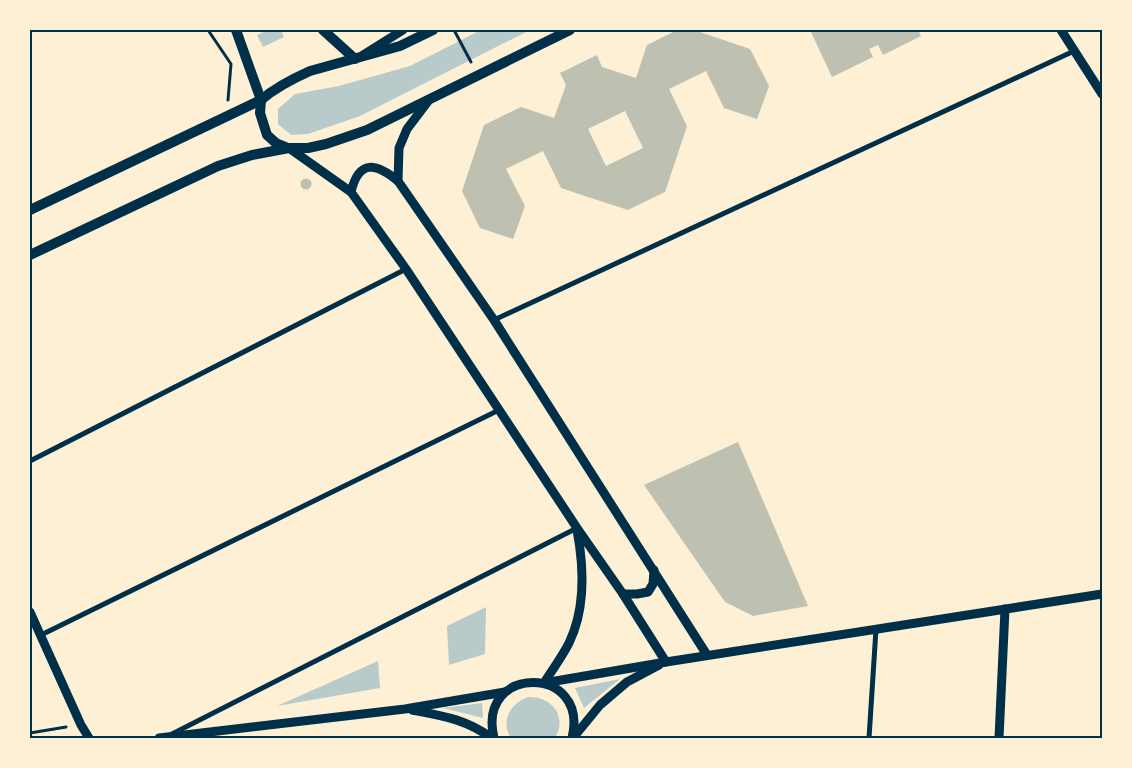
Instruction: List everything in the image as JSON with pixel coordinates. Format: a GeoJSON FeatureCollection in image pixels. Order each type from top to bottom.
{"type":"FeatureCollection","features":[{"type":"Feature","properties":{"kind":"main road"},"geometry":{"type":"LineString","coordinates":[[236,30],[261,100],[260,113],[267,135],[276,143],[289,148]]}},
{"type":"Feature","properties":{"kind":"main road"},"geometry":{"type":"LineString","coordinates":[[323,30],[355,59]]}},
{"type":"Feature","properties":{"kind":"main road"},"geometry":{"type":"LineString","coordinates":[[30,210],[261,100],[270,92],[296,77],[400,46],[433,30]]}},
{"type":"Feature","properties":{"kind":"main road"},"geometry":{"type":"LineString","coordinates":[[30,256],[218,166],[252,155],[326,144],[366,130],[570,30]]}},
{"type":"Feature","properties":{"kind":"street"},"geometry":{"type":"LineString","coordinates":[[355,59],[403,30]]}},
{"type":"Feature","properties":{"kind":"street"},"geometry":{"type":"LineString","coordinates":[[1061,30],[1102,94]]}},
{"type":"Feature","properties":{"kind":"street"},"geometry":{"type":"LineString","coordinates":[[494,320],[1074,51]]}},
{"type":"Feature","properties":{"kind":"street"},"geometry":{"type":"LineString","coordinates":[[398,181],[399,148],[407,128],[430,100]]}},
{"type":"Feature","properties":{"kind":"street"},"geometry":{"type":"LineString","coordinates":[[289,148],[351,192],[406,269],[577,528],[623,594],[666,662]]}},
{"type":"Feature","properties":{"kind":"street"},"geometry":{"type":"LineString","coordinates":[[351,192],[354,181],[362,170],[371,167],[384,169],[398,181],[494,320],[708,655]]}},
{"type":"Feature","properties":{"kind":"street"},"geometry":{"type":"LineString","coordinates":[[30,460],[406,269]]}},
{"type":"Feature","properties":{"kind":"street"},"geometry":{"type":"LineString","coordinates":[[41,636],[499,410]]}},
{"type":"Feature","properties":{"kind":"street"},"geometry":{"type":"LineString","coordinates":[[544,683],[569,643],[579,616],[582,560],[577,528]]}},
{"type":"Feature","properties":{"kind":"street"},"geometry":{"type":"LineString","coordinates":[[163,738],[577,528]]}},
{"type":"Feature","properties":{"kind":"street"},"geometry":{"type":"LineString","coordinates":[[623,594],[648,592],[653,584],[654,570]]}},
{"type":"Feature","properties":{"kind":"street"},"geometry":{"type":"LineString","coordinates":[[163,738],[405,709],[505,692],[517,685],[530,682],[544,683],[708,655],[1102,594]]}},
{"type":"Feature","properties":{"kind":"street"},"geometry":{"type":"LineString","coordinates":[[999,738],[1005,609]]}},
{"type":"Feature","properties":{"kind":"street"},"geometry":{"type":"LineString","coordinates":[[30,612],[89,738]]}},
{"type":"Feature","properties":{"kind":"street"},"geometry":{"type":"LineString","coordinates":[[868,738],[876,629]]}},
{"type":"Feature","properties":{"kind":"street"},"geometry":{"type":"LineString","coordinates":[[573,738],[600,705],[627,682],[666,662]]}},
{"type":"Feature","properties":{"kind":"street"},"geometry":{"type":"LineString","coordinates":[[544,683],[557,689],[568,699],[574,712],[575,726],[573,738]]}},
{"type":"Feature","properties":{"kind":"street"},"geometry":{"type":"LineString","coordinates":[[493,738],[491,727],[492,714],[497,702],[505,692]]}},
{"type":"Feature","properties":{"kind":"street"},"geometry":{"type":"LineString","coordinates":[[405,709],[451,717],[479,729],[493,738]]}},
{"type":"Feature","properties":{"kind":"path"},"geometry":{"type":"LineString","coordinates":[[208,30],[231,64],[228,100],[222,104]]}},
{"type":"Feature","properties":{"kind":"path"},"geometry":{"type":"LineString","coordinates":[[454,30],[479,76]]}},
{"type":"Feature","properties":{"kind":"path"},"geometry":{"type":"LineString","coordinates":[[30,733],[82,725]]}},
{"type":"Feature","properties":{"kind":"shaded area"},"geometry":{"type":"Polygon","coordinates":[[[268,30],[281,30],[284,37],[263,47],[257,35],[268,30]]]}},
{"type":"Feature","properties":{"kind":"shaded area"},"geometry":{"type":"Polygon","coordinates":[[[481,30],[530,30],[360,116],[308,134],[291,135],[278,124],[278,109],[295,94],[339,86],[410,66],[481,30]]]}},
{"type":"Feature","properties":{"kind":"shaded area"},"geometry":{"type":"Polygon","coordinates":[[[486,607],[485,654],[449,665],[447,626],[486,607]]]}},
{"type":"Feature","properties":{"kind":"shaded area"},"geometry":{"type":"Polygon","coordinates":[[[378,661],[380,688],[277,706],[378,661]]]}},
{"type":"Feature","properties":{"kind":"shaded area"},"geometry":{"type":"Polygon","coordinates":[[[620,679],[584,708],[575,688],[620,679]]]}},
{"type":"Feature","properties":{"kind":"shaded area"},"geometry":{"type":"Polygon","coordinates":[[[528,697],[544,700],[555,709],[560,722],[555,738],[511,738],[506,725],[509,714],[516,704],[528,697]]]}},
{"type":"Feature","properties":{"kind":"shaded area"},"geometry":{"type":"Polygon","coordinates":[[[482,703],[483,718],[443,708],[482,703]]]}},
{"type":"Feature","properties":{"kind":"building"},"geometry":{"type":"Polygon","coordinates":[[[677,30],[694,30],[750,49],[769,86],[757,119],[724,108],[706,71],[669,89],[687,126],[665,192],[628,210],[561,188],[543,151],[506,169],[525,206],[513,239],[480,228],[462,191],[484,125],[521,107],[554,118],[566,85],[560,73],[597,55],[602,67],[636,78],[647,45],[677,30]],[[625,111],[588,129],[606,166],[643,148],[625,111]]]}},
{"type":"Feature","properties":{"kind":"building"},"geometry":{"type":"Polygon","coordinates":[[[810,30],[918,30],[921,36],[883,55],[878,45],[869,49],[873,57],[832,77],[810,30]]]}},
{"type":"Feature","properties":{"kind":"building"},"geometry":{"type":"Polygon","coordinates":[[[306,178],[312,184],[306,190],[300,184],[306,178]]]}},
{"type":"Feature","properties":{"kind":"building"},"geometry":{"type":"Polygon","coordinates":[[[738,442],[808,606],[753,616],[725,602],[644,485],[738,442]]]}}]}
